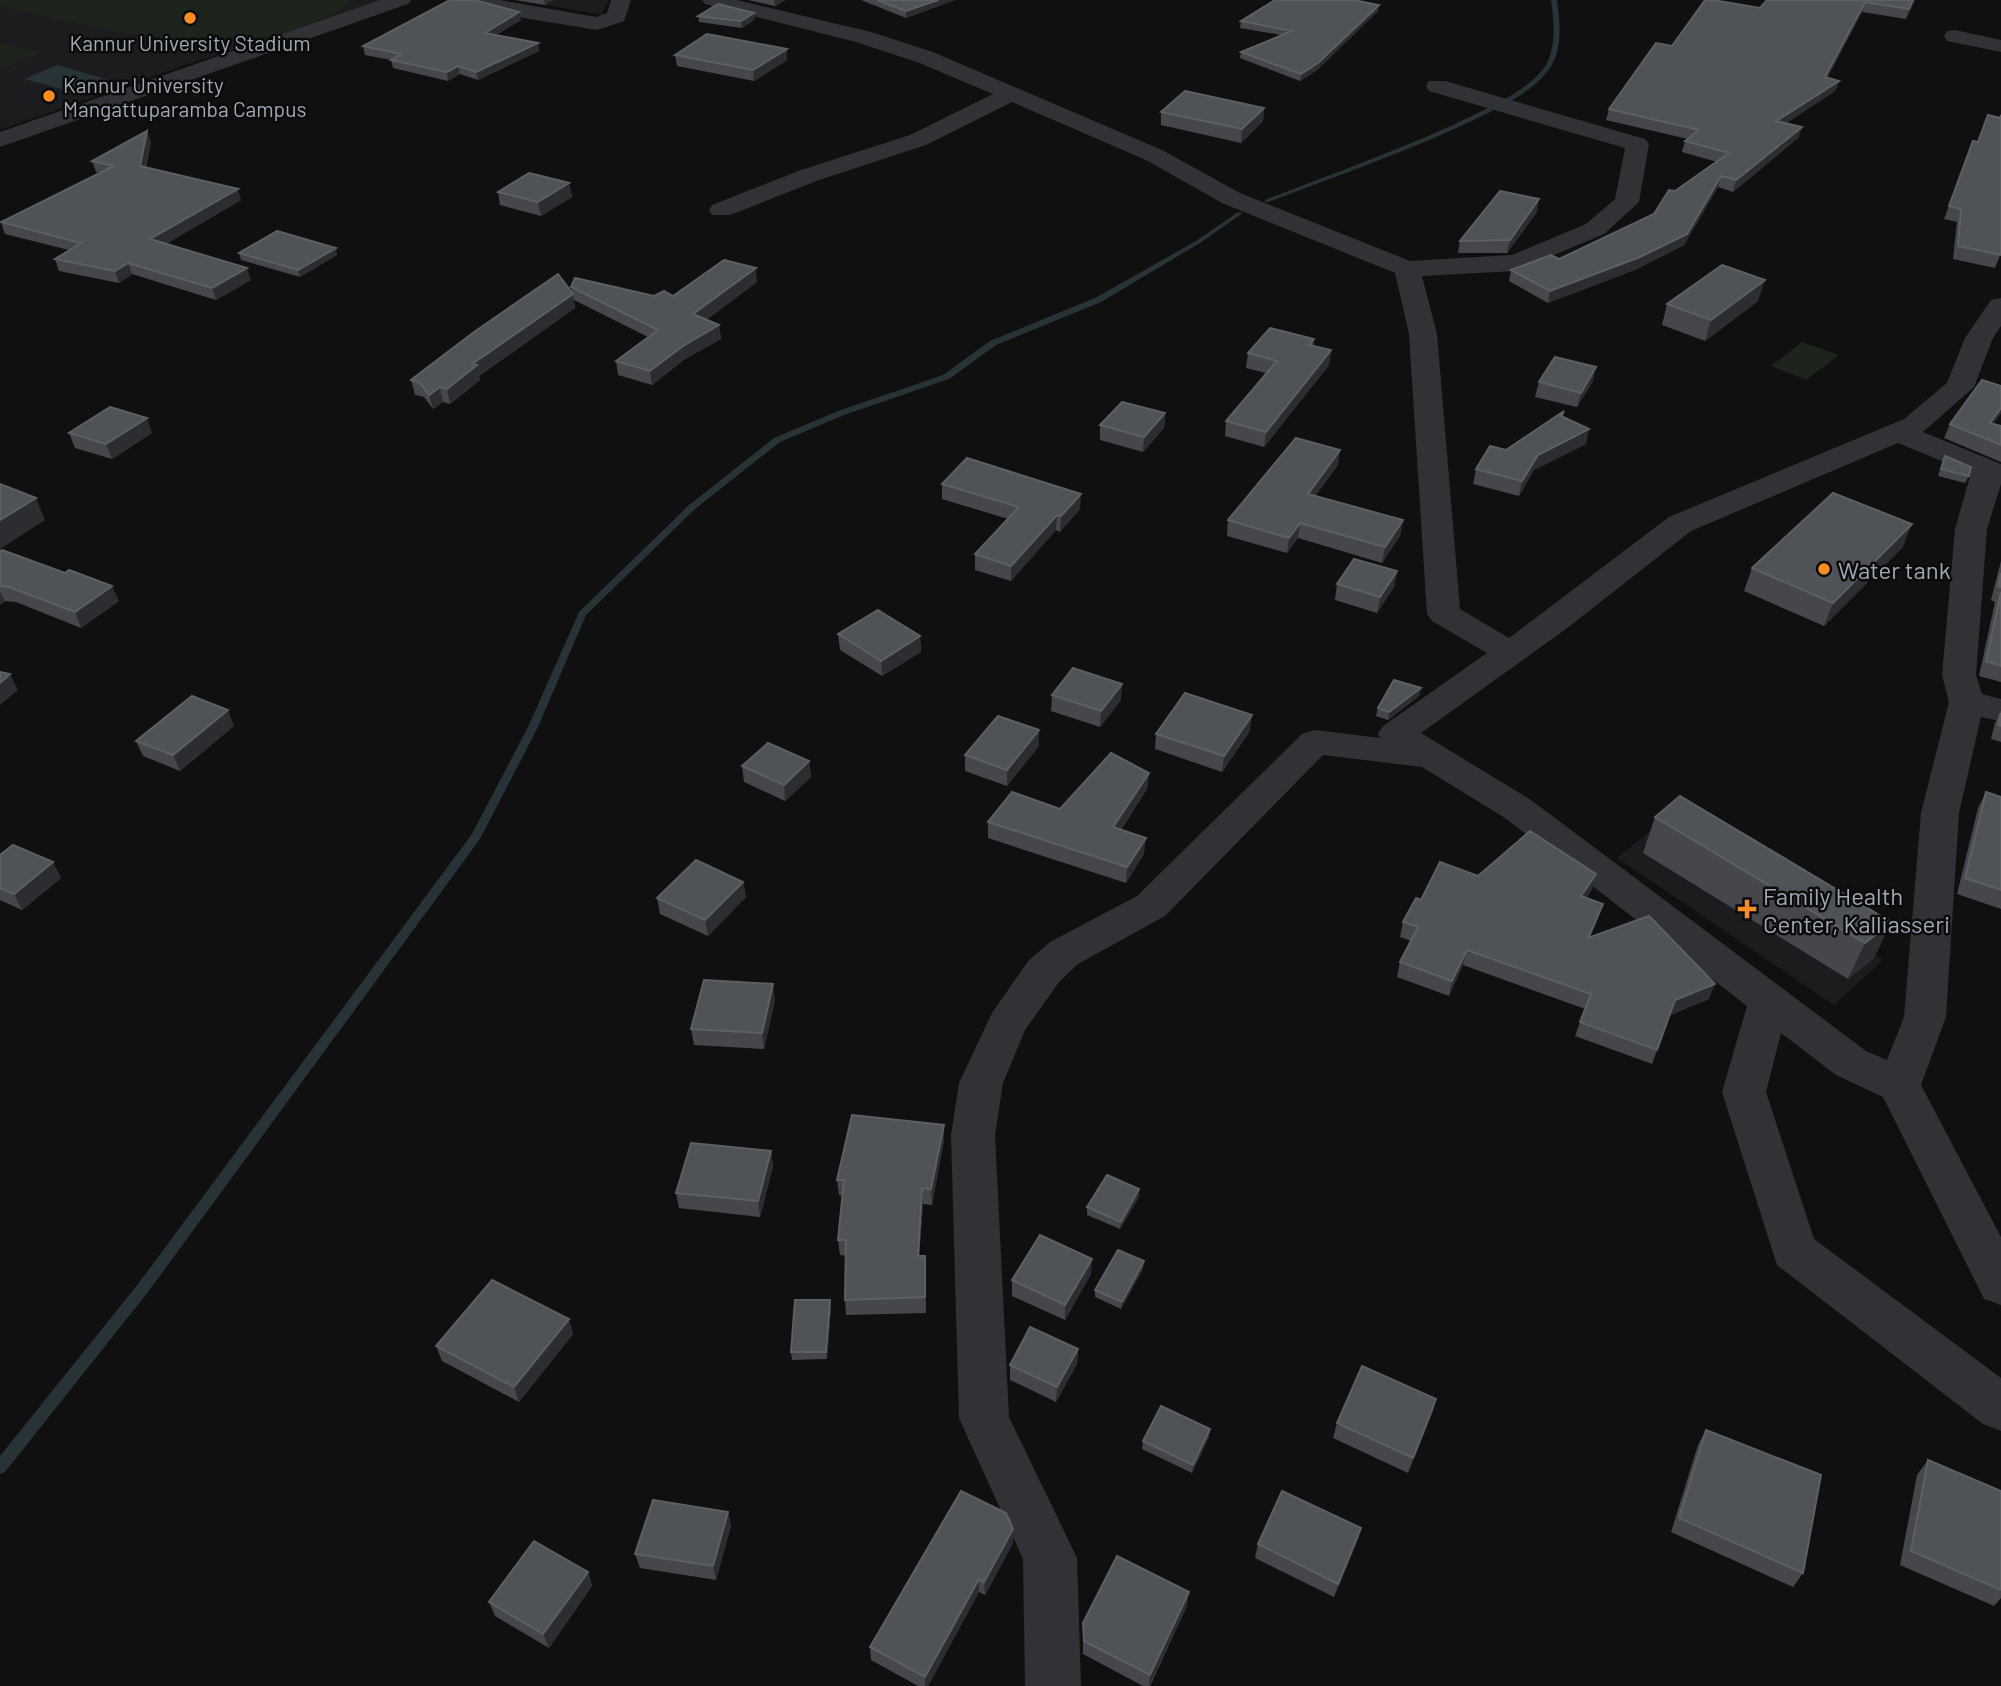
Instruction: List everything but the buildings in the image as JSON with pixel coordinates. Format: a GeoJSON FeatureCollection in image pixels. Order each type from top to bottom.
{"type":"FeatureCollection","features":[{"type":"Feature","properties":{"kind":"street"},"geometry":{"type":"LineString","coordinates":[[0,140],[87,112],[229,57],[401,0]]}},
{"type":"Feature","properties":{"kind":"street"},"geometry":{"type":"LineString","coordinates":[[477,0],[512,10],[597,24],[617,17],[621,0]]}},
{"type":"Feature","properties":{"kind":"street"},"geometry":{"type":"LineString","coordinates":[[726,1],[900,49],[1154,155],[1231,198],[1407,270],[1516,263],[1595,229],[1627,202],[1637,145],[1594,129],[1437,86]]}},
{"type":"Feature","properties":{"kind":"street"},"geometry":{"type":"LineString","coordinates":[[1955,36],[2001,46]]}},
{"type":"Feature","properties":{"kind":"street"},"geometry":{"type":"LineString","coordinates":[[721,210],[810,175],[918,140],[1011,94]]}},
{"type":"Feature","properties":{"kind":"street"},"geometry":{"type":"LineString","coordinates":[[1407,270],[1423,334],[1444,614],[1511,653]]}},
{"type":"Feature","properties":{"kind":"street"},"geometry":{"type":"LineString","coordinates":[[2001,306],[1979,338],[1960,387],[1914,425],[1680,524],[1511,653],[1396,734],[1518,808],[1851,1063],[1899,1085],[2001,1284]]}},
{"type":"Feature","properties":{"kind":"street"},"geometry":{"type":"LineString","coordinates":[[1898,432],[1994,473],[1971,529],[1959,675],[1984,706],[1940,813],[1925,1017],[1899,1085]]}},
{"type":"Feature","properties":{"kind":"street"},"geometry":{"type":"LineString","coordinates":[[1053,1686],[1050,1558],[984,1418],[973,1135],[981,1083],[1007,1024],[1044,971],[1064,953],[1151,906],[1315,742],[1433,756]]}},
{"type":"Feature","properties":{"kind":"street"},"geometry":{"type":"LineString","coordinates":[[1769,1001],[1744,1092],[1794,1251],[2001,1408]]}},
{"type":"Feature","properties":{"kind":"shaded area","name":"Kannur University Mangattuparamba Campus"},"geometry":{"type":"Polygon","coordinates":[[[0,0],[399,0],[194,62],[0,130],[0,0]]]}},
{"type":"Feature","properties":{"kind":"shaded area","name":"Kannur University Stadium"},"geometry":{"type":"Polygon","coordinates":[[[0,0],[351,0],[333,13],[282,33],[242,40],[202,41],[161,38],[79,24],[0,7],[0,0]]]}},
{"type":"Feature","properties":{"kind":"shaded area"},"geometry":{"type":"Polygon","coordinates":[[[520,0],[609,0],[601,15],[520,0]]]}},
{"type":"Feature","properties":{"kind":"shaded area"},"geometry":{"type":"Polygon","coordinates":[[[0,43],[40,52],[0,71],[0,43]]]}},
{"type":"Feature","properties":{"kind":"shaded area"},"geometry":{"type":"Polygon","coordinates":[[[57,65],[109,80],[80,94],[24,79],[57,65]]]}},
{"type":"Feature","properties":{"kind":"shaded area"},"geometry":{"type":"Polygon","coordinates":[[[1802,342],[1839,355],[1806,380],[1771,366],[1802,342]]]}},
{"type":"Feature","properties":{"kind":"shaded area","name":"Family Health Center, Kalliasseri"},"geometry":{"type":"Polygon","coordinates":[[[1662,821],[1883,960],[1834,1005],[1617,858],[1662,821]]]}},
{"type":"Feature","properties":{"kind":"waterway"},"geometry":{"type":"LineString","coordinates":[[1267,201],[1373,161],[1462,123],[1501,104],[1530,85],[1547,68],[1554,51],[1554,0]]}},
{"type":"Feature","properties":{"kind":"waterway"},"geometry":{"type":"LineString","coordinates":[[0,1467],[143,1288],[476,836],[533,727],[582,614],[692,507],[777,440],[841,413],[946,377],[993,343],[1098,300],[1198,242],[1240,213]]}},
{"type":"Feature","properties":{"kind":"place","name":"Kannur University Stadium"},"geometry":{"type":"Point","coordinates":[190,18]}},
{"type":"Feature","properties":{"kind":"place","name":"Kannur University Mangattuparamba Campus"},"geometry":{"type":"Point","coordinates":[49,96]}},
{"type":"Feature","properties":{"kind":"place","name":"Water tank"},"geometry":{"type":"Point","coordinates":[1824,569]}},
{"type":"Feature","properties":{"kind":"place","name":"Family Health Center, Kalliasseri"},"geometry":{"type":"Point","coordinates":[1747,909]}}]}
